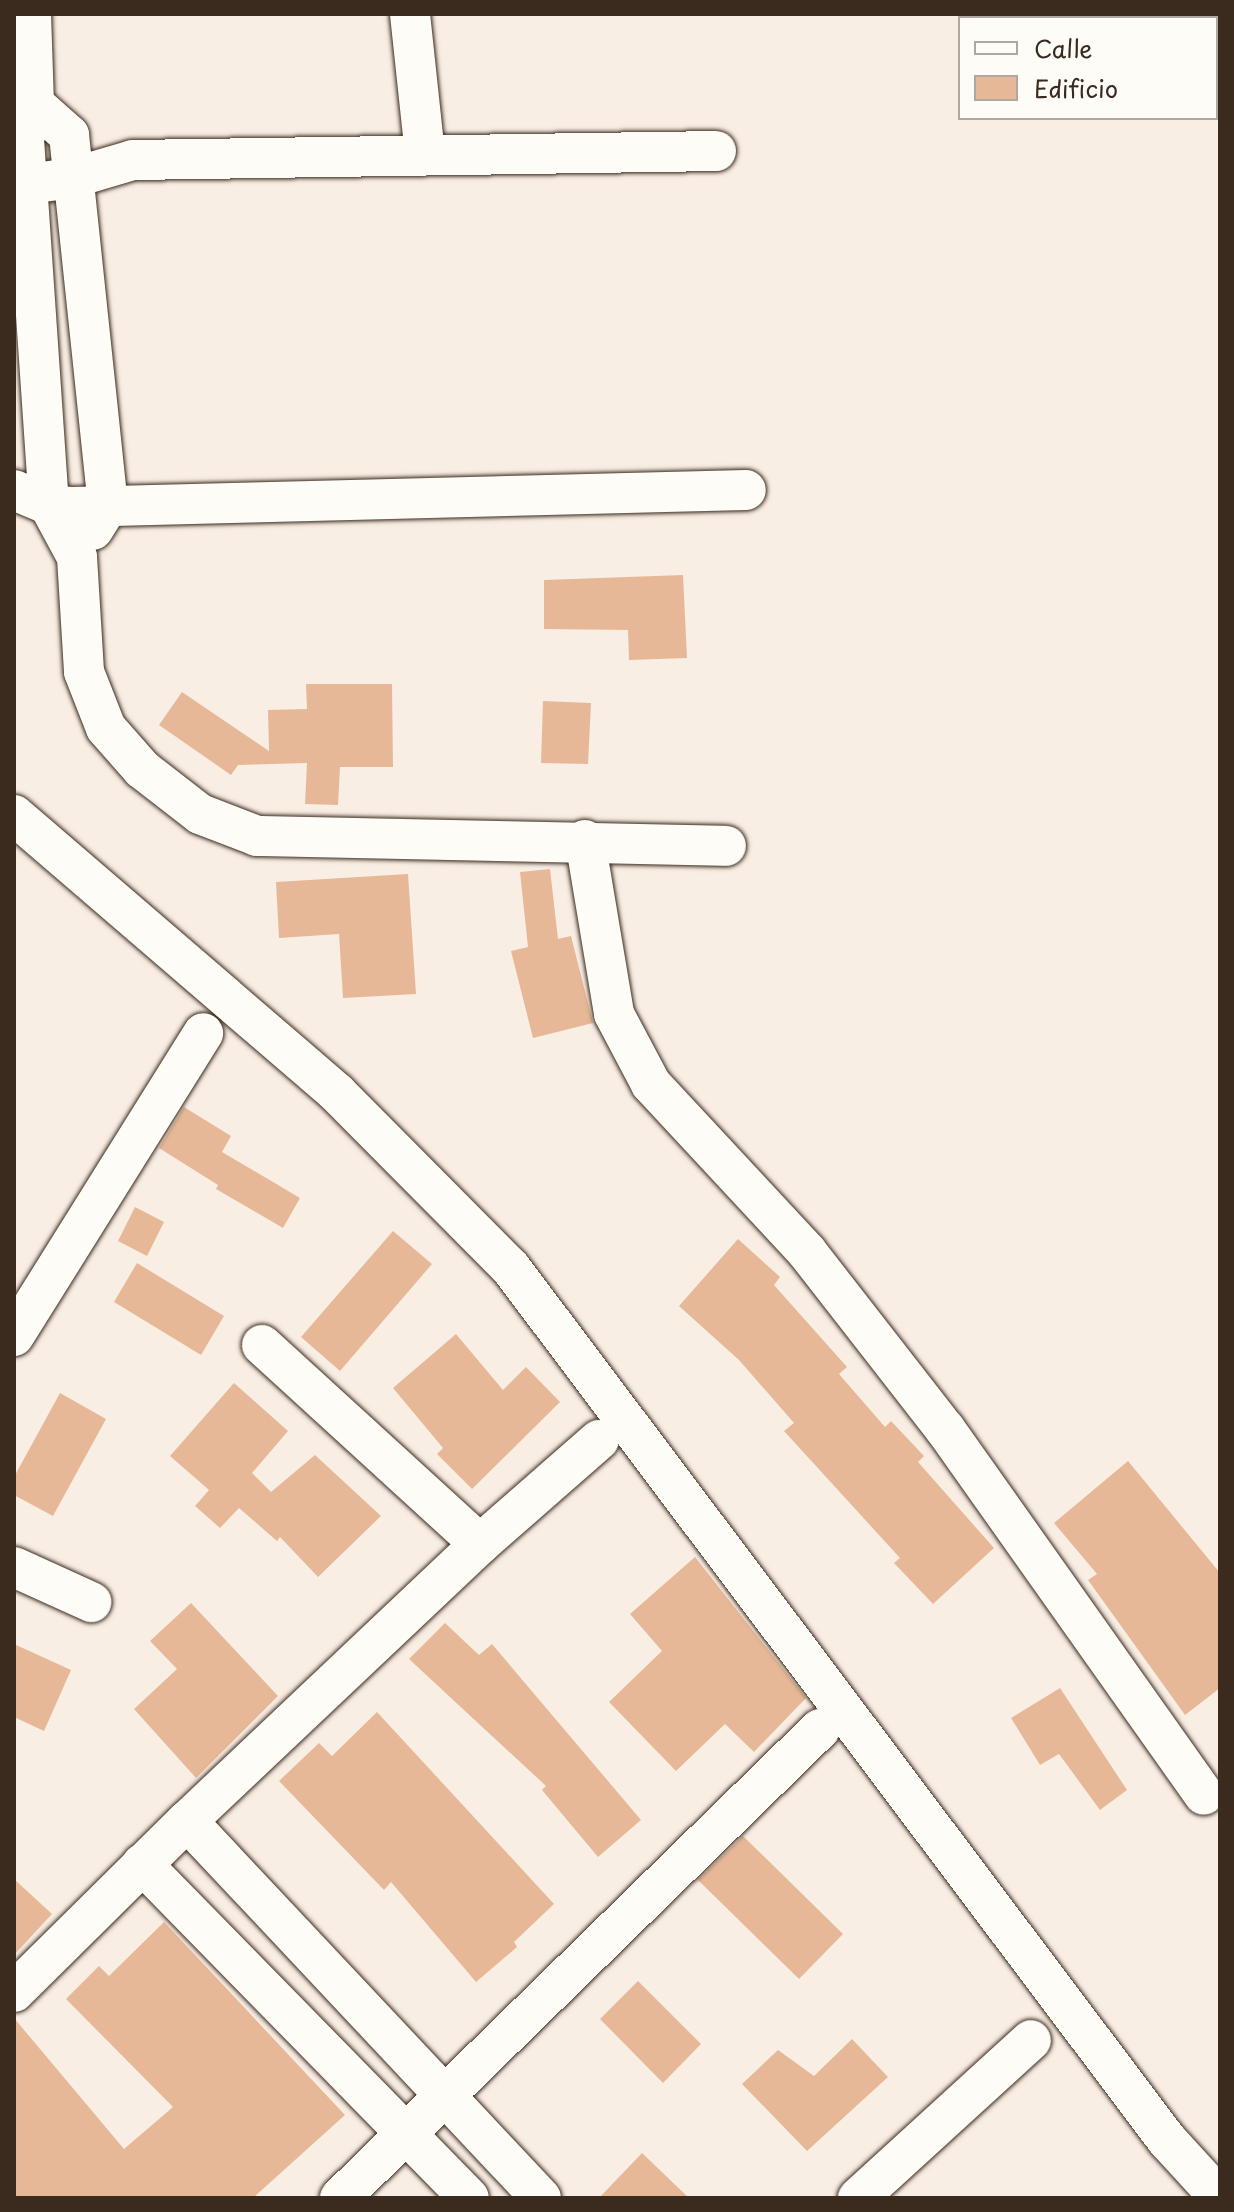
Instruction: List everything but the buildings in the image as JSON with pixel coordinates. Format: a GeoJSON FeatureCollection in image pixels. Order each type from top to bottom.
{"type":"FeatureCollection","features":[{"type":"Feature","properties":{"kind":"street"},"geometry":{"type":"LineString","coordinates":[[31,14],[21,185],[31,498],[77,557],[84,672],[106,728],[142,769],[200,814],[257,836],[585,840],[726,846]]}},
{"type":"Feature","properties":{"kind":"street"},"geometry":{"type":"LineString","coordinates":[[410,14],[425,155]]}},
{"type":"Feature","properties":{"kind":"street"},"geometry":{"type":"LineString","coordinates":[[24,127],[69,135],[133,160]]}},
{"type":"Feature","properties":{"kind":"street"},"geometry":{"type":"LineString","coordinates":[[69,135],[108,506],[77,557]]}},
{"type":"Feature","properties":{"kind":"street"},"geometry":{"type":"LineString","coordinates":[[21,185],[72,178],[133,160],[716,151]]}},
{"type":"Feature","properties":{"kind":"street"},"geometry":{"type":"LineString","coordinates":[[31,498],[108,506],[746,490]]}},
{"type":"Feature","properties":{"kind":"street"},"geometry":{"type":"LineString","coordinates":[[14,815],[337,1093],[510,1267],[1167,2140],[1220,2198]]}},
{"type":"Feature","properties":{"kind":"street"},"geometry":{"type":"LineString","coordinates":[[585,840],[614,1014],[651,1084],[834,1287],[945,1429],[1204,1795]]}},
{"type":"Feature","properties":{"kind":"street"},"geometry":{"type":"LineString","coordinates":[[14,1336],[203,1033]]}},
{"type":"Feature","properties":{"kind":"street"},"geometry":{"type":"LineString","coordinates":[[262,1345],[480,1544]]}},
{"type":"Feature","properties":{"kind":"street"},"geometry":{"type":"LineString","coordinates":[[14,1992],[142,1864],[480,1544],[599,1440]]}},
{"type":"Feature","properties":{"kind":"street"},"geometry":{"type":"LineString","coordinates":[[14,1567],[91,1602]]}},
{"type":"Feature","properties":{"kind":"street"},"geometry":{"type":"LineString","coordinates":[[340,2198],[820,1729]]}},
{"type":"Feature","properties":{"kind":"street"},"geometry":{"type":"LineString","coordinates":[[187,1821],[541,2198]]}},
{"type":"Feature","properties":{"kind":"street"},"geometry":{"type":"LineString","coordinates":[[142,1864],[469,2198]]}},
{"type":"Feature","properties":{"kind":"street"},"geometry":{"type":"LineString","coordinates":[[858,2198],[1031,2040]]}}]}
